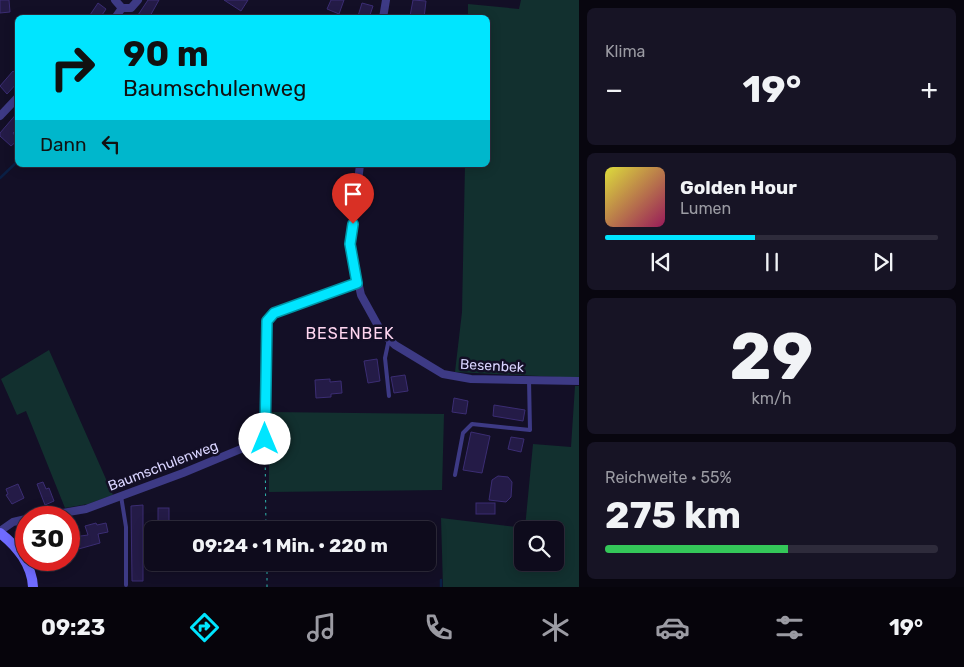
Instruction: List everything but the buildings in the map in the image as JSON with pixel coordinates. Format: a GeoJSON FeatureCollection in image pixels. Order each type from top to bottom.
{"type":"FeatureCollection","features":[{"type":"Feature","properties":{"kind":"main road"},"geometry":{"type":"LineString","coordinates":[[0,532],[23,556],[32,579],[33,587]]}},
{"type":"Feature","properties":{"kind":"street"},"geometry":{"type":"LineString","coordinates":[[115,0],[122,8],[131,8],[138,0]]}},
{"type":"Feature","properties":{"kind":"street"},"geometry":{"type":"LineString","coordinates":[[384,15],[386,0]]}},
{"type":"Feature","properties":{"kind":"street"},"geometry":{"type":"LineString","coordinates":[[117,15],[122,8]]}},
{"type":"Feature","properties":{"kind":"street"},"geometry":{"type":"LineString","coordinates":[[0,116],[15,100]]}},
{"type":"Feature","properties":{"kind":"street","name":"Besenbek"},"geometry":{"type":"LineString","coordinates":[[360,167],[350,244],[357,283],[374,319],[389,339],[421,362],[443,374],[471,379],[579,382]]}},
{"type":"Feature","properties":{"kind":"street"},"geometry":{"type":"LineString","coordinates":[[265,439],[267,321],[274,313],[357,283]]}},
{"type":"Feature","properties":{"kind":"street","name":"Baumschulenweg"},"geometry":{"type":"LineString","coordinates":[[80,509],[121,496],[265,439]]}},
{"type":"Feature","properties":{"kind":"street"},"geometry":{"type":"LineString","coordinates":[[0,532],[15,522]]}},
{"type":"Feature","properties":{"kind":"lane"},"geometry":{"type":"LineString","coordinates":[[389,339],[385,358],[390,396]]}},
{"type":"Feature","properties":{"kind":"lane"},"geometry":{"type":"LineString","coordinates":[[455,474],[463,434],[472,424],[530,430],[528,380]]}},
{"type":"Feature","properties":{"kind":"lane"},"geometry":{"type":"LineString","coordinates":[[121,496],[126,527],[126,585]]}},
{"type":"Feature","properties":{"kind":"path"},"geometry":{"type":"LineString","coordinates":[[265,439],[266,521]]}},
{"type":"Feature","properties":{"kind":"path"},"geometry":{"type":"LineString","coordinates":[[267,571],[267,587]]}},
{"type":"Feature","properties":{"kind":"green space"},"geometry":{"type":"Polygon","coordinates":[[[521,0],[579,0],[579,378],[455,372],[462,312],[465,167],[490,167],[490,15],[468,15],[468,4],[519,9],[521,0]]]}},
{"type":"Feature","properties":{"kind":"green space"},"geometry":{"type":"Polygon","coordinates":[[[49,350],[113,495],[88,504],[64,506],[26,411],[17,415],[1,379],[49,350]]]}},
{"type":"Feature","properties":{"kind":"green space"},"geometry":{"type":"Polygon","coordinates":[[[575,386],[579,386],[579,587],[443,587],[441,518],[514,527],[514,571],[564,571],[564,521],[526,521],[533,444],[571,447],[575,386]]]}},
{"type":"Feature","properties":{"kind":"green space"},"geometry":{"type":"Polygon","coordinates":[[[269,412],[444,414],[442,490],[269,492],[269,412]]]}},
{"type":"Feature","properties":{"kind":"waterway"},"geometry":{"type":"LineString","coordinates":[[0,178],[15,164]]}},
{"type":"Feature","properties":{"kind":"waterway"},"geometry":{"type":"LineString","coordinates":[[441,580],[441,587]]}},
{"type":"Feature","properties":{"kind":"district","name":"BESENBEK"},"geometry":{"type":"Point","coordinates":[350,333]}},
{"type":"Feature","properties":{"kind":"route"},"geometry":{"type":"LineString","coordinates":[[265,439],[267,321],[274,313],[357,283],[350,244],[353,224]]}}]}
